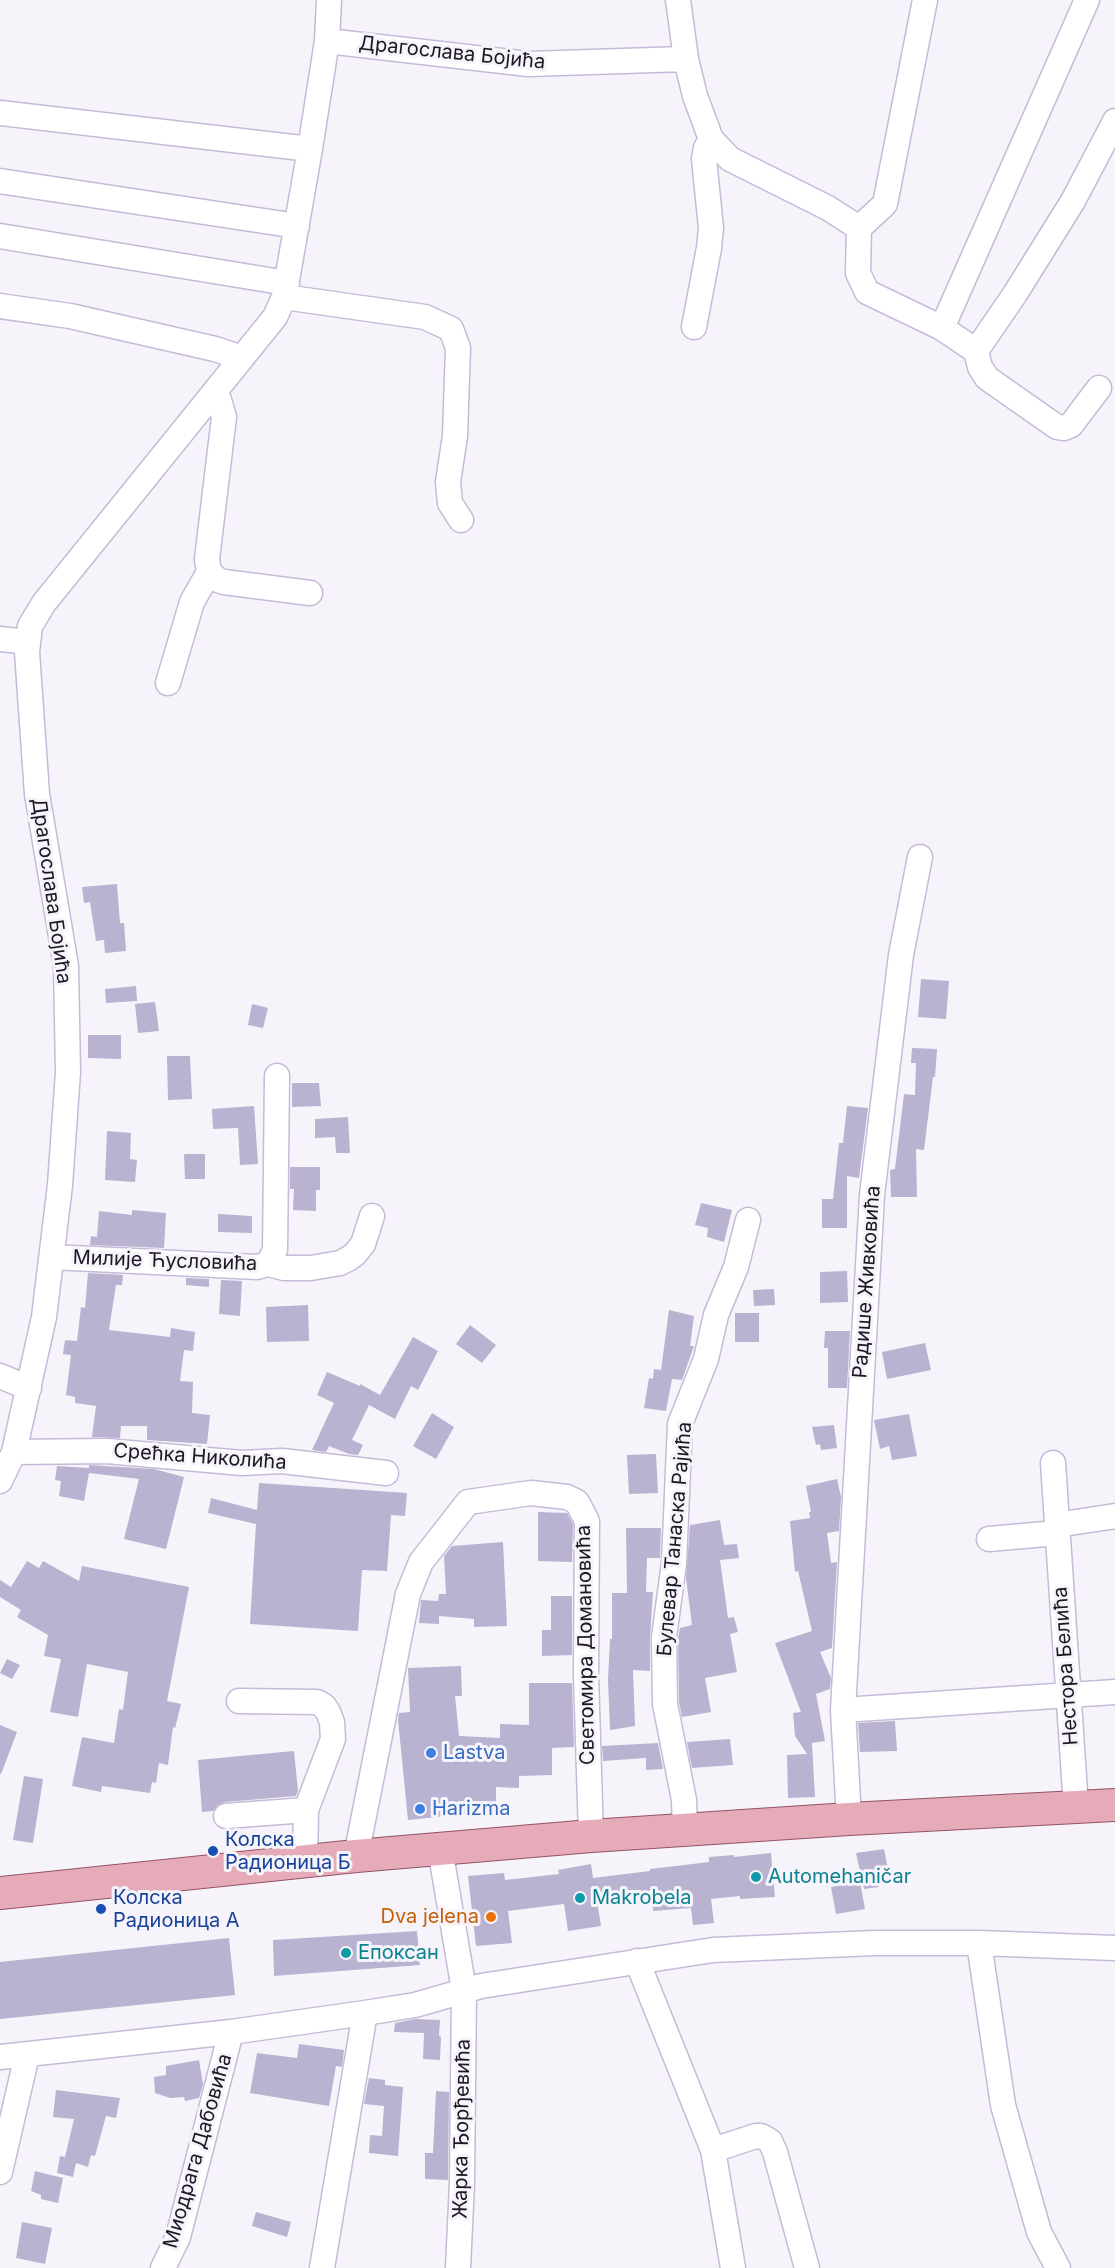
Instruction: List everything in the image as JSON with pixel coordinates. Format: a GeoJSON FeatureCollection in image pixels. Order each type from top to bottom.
{"type":"FeatureCollection","features":[{"type":"Feature","properties":{"kind":"main road"},"geometry":{"type":"LineString","coordinates":[[0,1893],[356,1856],[591,1836],[1115,1805]]}},
{"type":"Feature","properties":{"kind":"street"},"geometry":{"type":"LineString","coordinates":[[678,0],[686,60],[695,96],[711,139],[730,159],[828,208],[859,228]]}},
{"type":"Feature","properties":{"kind":"street"},"geometry":{"type":"LineString","coordinates":[[925,0],[885,204],[859,228],[858,273],[867,291],[942,328],[976,351],[980,367],[987,378],[1060,429],[1071,425],[1098,388]]}},
{"type":"Feature","properties":{"kind":"street"},"geometry":{"type":"LineString","coordinates":[[942,328],[1087,0]]}},
{"type":"Feature","properties":{"kind":"street","name":"Драгослава Бојића"},"geometry":{"type":"LineString","coordinates":[[0,1480],[14,1452],[44,1317],[60,1185],[68,1072],[66,966],[37,794],[28,642],[30,626],[44,603],[275,317],[286,290],[327,42],[325,1]]}},
{"type":"Feature","properties":{"kind":"street","name":"Драгослава Бојића"},"geometry":{"type":"LineString","coordinates":[[327,42],[528,64],[686,60]]}},
{"type":"Feature","properties":{"kind":"street"},"geometry":{"type":"LineString","coordinates":[[0,113],[310,149]]}},
{"type":"Feature","properties":{"kind":"street"},"geometry":{"type":"LineString","coordinates":[[976,351],[1073,201],[1115,121]]}},
{"type":"Feature","properties":{"kind":"street"},"geometry":{"type":"LineString","coordinates":[[693,327],[710,248],[711,228],[704,159],[711,139]]}},
{"type":"Feature","properties":{"kind":"street"},"geometry":{"type":"LineString","coordinates":[[0,181],[297,226]]}},
{"type":"Feature","properties":{"kind":"street"},"geometry":{"type":"LineString","coordinates":[[0,236],[425,317],[451,329],[458,348],[455,436],[448,482],[450,503],[461,520]]}},
{"type":"Feature","properties":{"kind":"street"},"geometry":{"type":"LineString","coordinates":[[0,306],[70,316],[215,349],[242,358]]}},
{"type":"Feature","properties":{"kind":"street"},"geometry":{"type":"LineString","coordinates":[[168,683],[192,603],[209,572],[207,559],[224,417],[219,400],[213,393]]}},
{"type":"Feature","properties":{"kind":"street"},"geometry":{"type":"LineString","coordinates":[[209,572],[224,582],[310,593]]}},
{"type":"Feature","properties":{"kind":"street"},"geometry":{"type":"LineString","coordinates":[[0,639],[28,642]]}},
{"type":"Feature","properties":{"kind":"street","name":"Радише Живковића"},"geometry":{"type":"LineString","coordinates":[[849,1819],[843,1710],[872,1195],[901,955],[920,857]]}},
{"type":"Feature","properties":{"kind":"street","name":"Милије Ћусловића"},"geometry":{"type":"LineString","coordinates":[[51,1257],[257,1267],[268,1264],[275,1250],[277,1076]]}},
{"type":"Feature","properties":{"kind":"street"},"geometry":{"type":"LineString","coordinates":[[268,1264],[284,1268],[311,1268],[340,1263],[355,1254],[363,1244],[372,1216]]}},
{"type":"Feature","properties":{"kind":"street","name":"Булевар Танаска Рајића"},"geometry":{"type":"LineString","coordinates":[[685,1830],[684,1800],[665,1704],[664,1637],[674,1563],[680,1424],[706,1359],[716,1316],[736,1267],[748,1220]]}},
{"type":"Feature","properties":{"kind":"street"},"geometry":{"type":"LineString","coordinates":[[0,1376],[29,1388]]}},
{"type":"Feature","properties":{"kind":"street","name":"Срећка Николића"},"geometry":{"type":"LineString","coordinates":[[14,1452],[107,1451],[242,1463],[282,1461],[386,1473]]}},
{"type":"Feature","properties":{"kind":"street","name":"Нестора Белића"},"geometry":{"type":"LineString","coordinates":[[1053,1463],[1076,1808]]}},
{"type":"Feature","properties":{"kind":"street","name":"Светомира Домановића"},"geometry":{"type":"LineString","coordinates":[[356,1856],[408,1594],[420,1562],[468,1502],[531,1493],[567,1497],[577,1502],[587,1521],[586,1675],[591,1836]]}},
{"type":"Feature","properties":{"kind":"street"},"geometry":{"type":"LineString","coordinates":[[988,1539],[1056,1529],[1115,1516]]}},
{"type":"Feature","properties":{"kind":"street"},"geometry":{"type":"LineString","coordinates":[[843,1710],[1115,1692]]}},
{"type":"Feature","properties":{"kind":"street"},"geometry":{"type":"LineString","coordinates":[[239,1701],[317,1702],[328,1712],[332,1722],[333,1739],[306,1810],[305,1862]]}},
{"type":"Feature","properties":{"kind":"street"},"geometry":{"type":"LineString","coordinates":[[226,1816],[306,1810]]}},
{"type":"Feature","properties":{"kind":"street","name":"Жарка Ђорђевића"},"geometry":{"type":"LineString","coordinates":[[440,1849],[464,1990],[462,2183],[458,2268]]}},
{"type":"Feature","properties":{"kind":"street"},"geometry":{"type":"LineString","coordinates":[[0,2057],[231,2032],[365,2013],[415,2005],[464,1990],[637,1961],[724,1950],[874,1943],[979,1943],[1115,1948]]}},
{"type":"Feature","properties":{"kind":"street"},"geometry":{"type":"LineString","coordinates":[[979,1943],[1003,2105],[1040,2232],[1058,2268]]}},
{"type":"Feature","properties":{"kind":"street"},"geometry":{"type":"LineString","coordinates":[[637,1961],[713,2150],[733,2268]]}},
{"type":"Feature","properties":{"kind":"street"},"geometry":{"type":"LineString","coordinates":[[322,2268],[365,2013]]}},
{"type":"Feature","properties":{"kind":"street","name":"Миодрага Дабовића"},"geometry":{"type":"LineString","coordinates":[[163,2268],[178,2237],[231,2032]]}},
{"type":"Feature","properties":{"kind":"street"},"geometry":{"type":"LineString","coordinates":[[0,2172],[27,2055]]}},
{"type":"Feature","properties":{"kind":"street"},"geometry":{"type":"LineString","coordinates":[[713,2150],[756,2136],[770,2141],[807,2268]]}},
{"type":"Feature","properties":{"kind":"building"},"geometry":{"type":"Polygon","coordinates":[[[117,884],[120,923],[124,923],[126,951],[105,953],[104,940],[96,941],[90,902],[84,903],[82,887],[117,884]]]}},
{"type":"Feature","properties":{"kind":"building"},"geometry":{"type":"Polygon","coordinates":[[[921,979],[949,981],[946,1019],[918,1017],[921,979]]]}},
{"type":"Feature","properties":{"kind":"building"},"geometry":{"type":"Polygon","coordinates":[[[136,986],[137,1001],[106,1003],[105,989],[136,986]]]}},
{"type":"Feature","properties":{"kind":"building"},"geometry":{"type":"Polygon","coordinates":[[[155,1002],[159,1031],[138,1033],[135,1004],[155,1002]]]}},
{"type":"Feature","properties":{"kind":"building"},"geometry":{"type":"Polygon","coordinates":[[[252,1004],[268,1008],[263,1028],[248,1025],[252,1004]]]}},
{"type":"Feature","properties":{"kind":"building"},"geometry":{"type":"Polygon","coordinates":[[[88,1035],[121,1035],[121,1059],[88,1058],[88,1035]]]}},
{"type":"Feature","properties":{"kind":"building"},"geometry":{"type":"Polygon","coordinates":[[[912,1048],[937,1049],[935,1077],[933,1077],[924,1150],[916,1149],[917,1197],[891,1197],[890,1170],[895,1169],[904,1094],[915,1095],[916,1063],[911,1063],[912,1048]]]}},
{"type":"Feature","properties":{"kind":"building"},"geometry":{"type":"Polygon","coordinates":[[[167,1056],[190,1056],[192,1099],[168,1100],[167,1056]]]}},
{"type":"Feature","properties":{"kind":"building"},"geometry":{"type":"Polygon","coordinates":[[[292,1083],[319,1083],[321,1106],[292,1107],[292,1083]]]}},
{"type":"Feature","properties":{"kind":"building"},"geometry":{"type":"Polygon","coordinates":[[[254,1106],[258,1164],[240,1165],[238,1128],[213,1129],[212,1109],[254,1106]]]}},
{"type":"Feature","properties":{"kind":"building"},"geometry":{"type":"Polygon","coordinates":[[[847,1106],[868,1108],[859,1178],[847,1176],[847,1228],[822,1228],[822,1199],[833,1199],[839,1143],[843,1143],[847,1106]]]}},
{"type":"Feature","properties":{"kind":"building"},"geometry":{"type":"Polygon","coordinates":[[[348,1117],[350,1153],[336,1153],[335,1137],[315,1138],[315,1119],[348,1117]]]}},
{"type":"Feature","properties":{"kind":"building"},"geometry":{"type":"Polygon","coordinates":[[[107,1131],[131,1133],[130,1159],[137,1160],[135,1182],[105,1180],[107,1131]]]}},
{"type":"Feature","properties":{"kind":"building"},"geometry":{"type":"Polygon","coordinates":[[[184,1154],[205,1154],[205,1179],[185,1179],[184,1154]]]}},
{"type":"Feature","properties":{"kind":"building"},"geometry":{"type":"Polygon","coordinates":[[[290,1167],[320,1167],[320,1190],[316,1190],[316,1211],[293,1210],[294,1189],[290,1189],[290,1167]]]}},
{"type":"Feature","properties":{"kind":"building"},"geometry":{"type":"Polygon","coordinates":[[[701,1203],[732,1210],[724,1242],[707,1237],[708,1228],[695,1225],[701,1203]]]}},
{"type":"Feature","properties":{"kind":"building"},"geometry":{"type":"Polygon","coordinates":[[[132,1210],[166,1213],[164,1248],[90,1245],[91,1236],[97,1237],[99,1211],[132,1215],[132,1210]]]}},
{"type":"Feature","properties":{"kind":"building"},"geometry":{"type":"Polygon","coordinates":[[[218,1214],[252,1216],[252,1233],[218,1232],[218,1214]]]}},
{"type":"Feature","properties":{"kind":"building"},"geometry":{"type":"Polygon","coordinates":[[[847,1271],[848,1302],[820,1303],[820,1272],[847,1271]]]}},
{"type":"Feature","properties":{"kind":"building"},"geometry":{"type":"Polygon","coordinates":[[[88,1273],[123,1275],[122,1285],[116,1285],[109,1330],[170,1337],[171,1328],[195,1332],[193,1351],[184,1350],[180,1381],[193,1382],[192,1413],[210,1415],[207,1444],[147,1440],[147,1426],[121,1426],[120,1438],[92,1437],[96,1406],[75,1403],[75,1397],[66,1395],[71,1355],[63,1354],[65,1340],[77,1341],[81,1307],[85,1308],[88,1273]]]}},
{"type":"Feature","properties":{"kind":"building"},"geometry":{"type":"Polygon","coordinates":[[[186,1278],[209,1279],[209,1287],[186,1285],[186,1278]]]}},
{"type":"Feature","properties":{"kind":"building"},"geometry":{"type":"Polygon","coordinates":[[[221,1280],[242,1281],[240,1316],[219,1314],[221,1280]]]}},
{"type":"Feature","properties":{"kind":"building"},"geometry":{"type":"Polygon","coordinates":[[[774,1289],[775,1305],[754,1306],[753,1290],[774,1289]]]}},
{"type":"Feature","properties":{"kind":"building"},"geometry":{"type":"Polygon","coordinates":[[[308,1305],[309,1341],[267,1342],[266,1307],[308,1305]]]}},
{"type":"Feature","properties":{"kind":"building"},"geometry":{"type":"Polygon","coordinates":[[[669,1310],[694,1316],[690,1346],[694,1346],[682,1380],[672,1379],[666,1411],[644,1408],[649,1378],[653,1379],[654,1369],[661,1370],[669,1310]]]}},
{"type":"Feature","properties":{"kind":"building"},"geometry":{"type":"Polygon","coordinates":[[[735,1313],[759,1313],[759,1342],[735,1342],[735,1313]]]}},
{"type":"Feature","properties":{"kind":"building"},"geometry":{"type":"Polygon","coordinates":[[[470,1325],[496,1345],[482,1363],[456,1344],[470,1325]]]}},
{"type":"Feature","properties":{"kind":"building"},"geometry":{"type":"Polygon","coordinates":[[[825,1331],[850,1331],[847,1388],[828,1388],[828,1348],[824,1348],[825,1331]]]}},
{"type":"Feature","properties":{"kind":"building"},"geometry":{"type":"Polygon","coordinates":[[[413,1337],[438,1351],[418,1390],[411,1386],[395,1419],[369,1405],[352,1440],[363,1445],[358,1455],[329,1446],[326,1452],[312,1450],[334,1403],[317,1395],[327,1372],[360,1386],[360,1384],[380,1395],[413,1337]]]}},
{"type":"Feature","properties":{"kind":"building"},"geometry":{"type":"Polygon","coordinates":[[[925,1343],[931,1370],[887,1379],[882,1352],[925,1343]]]}},
{"type":"Feature","properties":{"kind":"building"},"geometry":{"type":"Polygon","coordinates":[[[432,1413],[454,1427],[436,1459],[413,1446],[432,1413]]]}},
{"type":"Feature","properties":{"kind":"building"},"geometry":{"type":"Polygon","coordinates":[[[909,1414],[917,1456],[892,1460],[889,1446],[880,1449],[874,1420],[909,1414]]]}},
{"type":"Feature","properties":{"kind":"building"},"geometry":{"type":"Polygon","coordinates":[[[834,1425],[837,1448],[821,1450],[820,1444],[816,1445],[812,1427],[834,1425]]]}},
{"type":"Feature","properties":{"kind":"building"},"geometry":{"type":"Polygon","coordinates":[[[656,1454],[658,1493],[629,1494],[627,1455],[656,1454]]]}},
{"type":"Feature","properties":{"kind":"building"},"geometry":{"type":"Polygon","coordinates":[[[89,1465],[154,1469],[184,1477],[166,1549],[124,1539],[139,1479],[89,1473],[84,1501],[59,1496],[61,1481],[55,1480],[57,1466],[89,1468],[89,1465]]]}},
{"type":"Feature","properties":{"kind":"building"},"geometry":{"type":"Polygon","coordinates":[[[837,1479],[841,1497],[839,1531],[827,1533],[831,1563],[837,1562],[832,1648],[820,1652],[831,1678],[830,1689],[816,1694],[825,1741],[812,1743],[815,1797],[788,1798],[787,1755],[807,1754],[795,1736],[793,1713],[801,1712],[775,1643],[812,1631],[798,1571],[795,1572],[790,1521],[810,1518],[806,1486],[837,1479]]]}},
{"type":"Feature","properties":{"kind":"building"},"geometry":{"type":"Polygon","coordinates":[[[259,1483],[407,1493],[405,1516],[391,1515],[387,1571],[362,1570],[358,1631],[250,1624],[256,1524],[208,1513],[211,1498],[257,1510],[259,1483]]]}},
{"type":"Feature","properties":{"kind":"building"},"geometry":{"type":"Polygon","coordinates":[[[538,1512],[567,1513],[573,1524],[572,1562],[538,1561],[538,1512]]]}},
{"type":"Feature","properties":{"kind":"building"},"geometry":{"type":"Polygon","coordinates":[[[720,1520],[724,1545],[737,1544],[739,1558],[720,1560],[728,1618],[734,1617],[738,1632],[730,1634],[737,1672],[705,1678],[711,1712],[682,1717],[679,1702],[678,1638],[680,1628],[692,1625],[686,1578],[690,1525],[720,1520]]]}},
{"type":"Feature","properties":{"kind":"building"},"geometry":{"type":"Polygon","coordinates":[[[626,1528],[661,1528],[660,1558],[647,1558],[646,1592],[653,1592],[650,1671],[633,1670],[635,1726],[610,1730],[608,1680],[610,1639],[612,1639],[612,1593],[627,1593],[626,1528]]]}},
{"type":"Feature","properties":{"kind":"building"},"geometry":{"type":"Polygon","coordinates":[[[503,1542],[507,1626],[474,1627],[474,1619],[439,1616],[439,1624],[419,1623],[421,1600],[438,1601],[439,1594],[446,1594],[444,1556],[452,1546],[503,1542]]]}},
{"type":"Feature","properties":{"kind":"building"},"geometry":{"type":"Polygon","coordinates":[[[27,1561],[39,1568],[43,1561],[79,1581],[82,1566],[189,1587],[167,1701],[181,1704],[175,1728],[173,1727],[168,1765],[159,1763],[156,1783],[152,1782],[150,1793],[102,1786],[101,1792],[72,1786],[82,1737],[114,1743],[119,1709],[123,1710],[128,1672],[87,1664],[78,1717],[50,1712],[61,1659],[44,1656],[48,1635],[17,1617],[21,1610],[0,1597],[0,1580],[11,1587],[27,1561]]]}},
{"type":"Feature","properties":{"kind":"building"},"geometry":{"type":"Polygon","coordinates":[[[551,1596],[572,1596],[572,1655],[542,1656],[542,1630],[551,1630],[551,1596]]]}},
{"type":"Feature","properties":{"kind":"building"},"geometry":{"type":"Polygon","coordinates":[[[7,1659],[20,1665],[12,1679],[0,1673],[7,1659]]]}},
{"type":"Feature","properties":{"kind":"building"},"geometry":{"type":"Polygon","coordinates":[[[461,1666],[462,1696],[455,1696],[459,1736],[500,1738],[500,1724],[529,1725],[529,1683],[572,1683],[574,1747],[552,1748],[552,1775],[519,1776],[519,1788],[496,1787],[496,1803],[466,1803],[467,1814],[408,1820],[398,1720],[399,1713],[410,1712],[408,1668],[461,1666]]]}},
{"type":"Feature","properties":{"kind":"building"},"geometry":{"type":"Polygon","coordinates":[[[895,1721],[897,1751],[860,1752],[858,1723],[895,1721]]]}},
{"type":"Feature","properties":{"kind":"building"},"geometry":{"type":"Polygon","coordinates":[[[0,1725],[17,1732],[1,1774],[0,1774],[0,1725]]]}},
{"type":"Feature","properties":{"kind":"building"},"geometry":{"type":"Polygon","coordinates":[[[730,1739],[733,1765],[692,1768],[687,1742],[730,1739]]]}},
{"type":"Feature","properties":{"kind":"building"},"geometry":{"type":"Polygon","coordinates":[[[658,1743],[663,1769],[646,1770],[646,1758],[603,1761],[602,1746],[658,1743]]]}},
{"type":"Feature","properties":{"kind":"building"},"geometry":{"type":"Polygon","coordinates":[[[294,1751],[298,1791],[296,1796],[225,1802],[213,1811],[202,1812],[198,1760],[294,1751]]]}},
{"type":"Feature","properties":{"kind":"building"},"geometry":{"type":"Polygon","coordinates":[[[24,1776],[43,1779],[33,1843],[13,1840],[24,1776]]]}},
{"type":"Feature","properties":{"kind":"building"},"geometry":{"type":"Polygon","coordinates":[[[884,1849],[889,1874],[876,1876],[879,1887],[864,1889],[856,1853],[884,1849]]]}},
{"type":"Feature","properties":{"kind":"building"},"geometry":{"type":"Polygon","coordinates":[[[771,1853],[775,1897],[740,1899],[740,1896],[711,1899],[714,1923],[693,1925],[691,1908],[653,1911],[652,1896],[597,1901],[601,1926],[568,1931],[564,1904],[508,1911],[512,1943],[476,1946],[468,1876],[504,1873],[505,1880],[559,1874],[558,1870],[591,1864],[593,1878],[709,1862],[709,1857],[771,1853]]]}},
{"type":"Feature","properties":{"kind":"building"},"geometry":{"type":"Polygon","coordinates":[[[860,1882],[865,1909],[836,1914],[831,1887],[860,1882]]]}},
{"type":"Feature","properties":{"kind":"building","name":"Епоксан"},"geometry":{"type":"Polygon","coordinates":[[[417,1931],[420,1965],[274,1976],[273,1940],[417,1931]]]}},
{"type":"Feature","properties":{"kind":"building"},"geometry":{"type":"Polygon","coordinates":[[[229,1938],[235,1995],[0,2019],[0,1962],[229,1938]]]}},
{"type":"Feature","properties":{"kind":"building"},"geometry":{"type":"Polygon","coordinates":[[[416,2019],[440,2020],[440,2060],[423,2059],[424,2033],[394,2032],[395,2023],[416,2019]]]}},
{"type":"Feature","properties":{"kind":"building"},"geometry":{"type":"Polygon","coordinates":[[[299,2044],[344,2050],[342,2067],[336,2066],[329,2106],[250,2093],[257,2053],[297,2058],[299,2044]]]}},
{"type":"Feature","properties":{"kind":"building"},"geometry":{"type":"Polygon","coordinates":[[[199,2060],[203,2084],[199,2098],[185,2101],[184,2097],[170,2098],[155,2093],[154,2077],[166,2075],[166,2066],[199,2060]]]}},
{"type":"Feature","properties":{"kind":"building"},"geometry":{"type":"Polygon","coordinates":[[[369,2078],[385,2080],[385,2085],[403,2087],[398,2156],[369,2153],[370,2135],[382,2136],[384,2106],[364,2104],[369,2078]]]}},
{"type":"Feature","properties":{"kind":"building"},"geometry":{"type":"Polygon","coordinates":[[[56,2090],[120,2098],[116,2118],[106,2116],[95,2156],[91,2155],[88,2167],[76,2163],[73,2177],[57,2173],[60,2156],[65,2157],[74,2119],[53,2117],[56,2090]]]}},
{"type":"Feature","properties":{"kind":"building"},"geometry":{"type":"Polygon","coordinates":[[[436,2091],[449,2092],[448,2180],[425,2179],[425,2153],[433,2153],[436,2091]]]}},
{"type":"Feature","properties":{"kind":"building"},"geometry":{"type":"Polygon","coordinates":[[[35,2171],[63,2178],[58,2203],[41,2199],[41,2195],[31,2191],[35,2171]]]}},
{"type":"Feature","properties":{"kind":"building"},"geometry":{"type":"Polygon","coordinates":[[[256,2212],[291,2222],[287,2237],[252,2226],[256,2212]]]}},
{"type":"Feature","properties":{"kind":"building"},"geometry":{"type":"Polygon","coordinates":[[[22,2222],[52,2228],[45,2264],[16,2258],[22,2222]]]}},
{"type":"Feature","properties":{"kind":"place","name":"Lastva"},"geometry":{"type":"Point","coordinates":[431,1753]}},
{"type":"Feature","properties":{"kind":"place","name":"Harizma"},"geometry":{"type":"Point","coordinates":[420,1809]}},
{"type":"Feature","properties":{"kind":"place","name":"Колска Радионица Б"},"geometry":{"type":"Point","coordinates":[213,1851]}},
{"type":"Feature","properties":{"kind":"place","name":"Automehaničar"},"geometry":{"type":"Point","coordinates":[756,1877]}},
{"type":"Feature","properties":{"kind":"place","name":"Makrobela"},"geometry":{"type":"Point","coordinates":[580,1898]}},
{"type":"Feature","properties":{"kind":"place","name":"Колска Радионица А"},"geometry":{"type":"Point","coordinates":[101,1909]}},
{"type":"Feature","properties":{"kind":"place","name":"Dva jelena"},"geometry":{"type":"Point","coordinates":[491,1917]}},
{"type":"Feature","properties":{"kind":"place","name":"Епоксан"},"geometry":{"type":"Point","coordinates":[346,1953]}}]}
